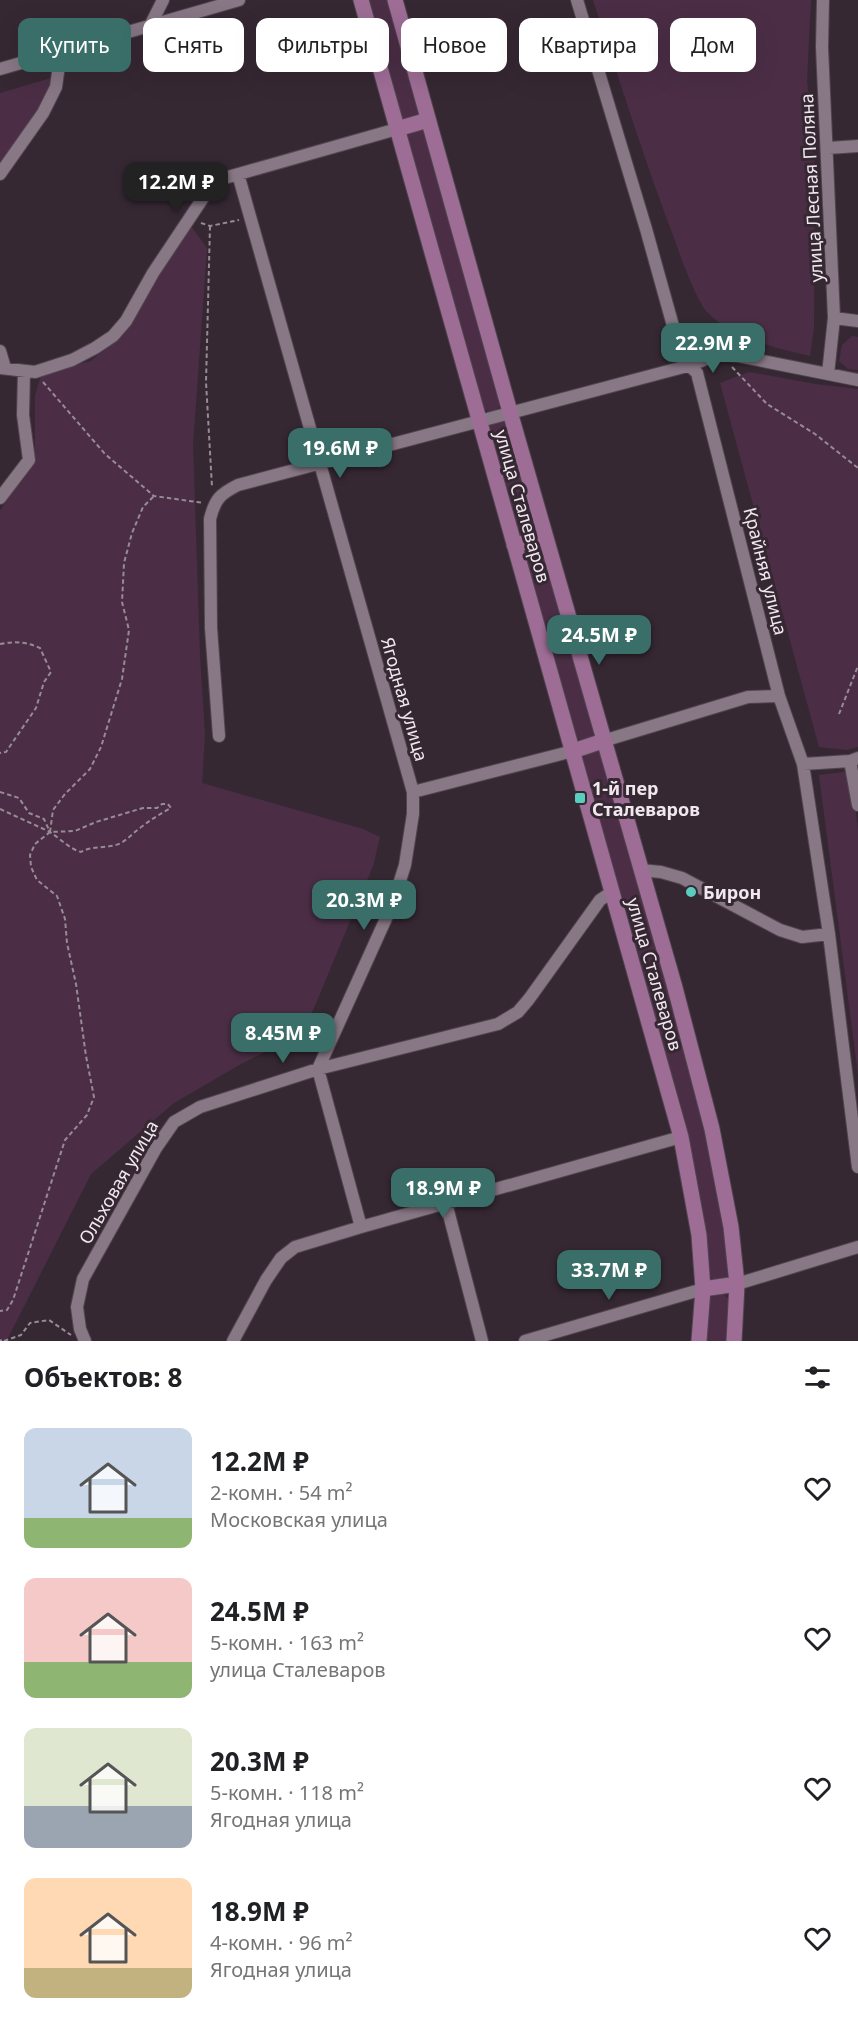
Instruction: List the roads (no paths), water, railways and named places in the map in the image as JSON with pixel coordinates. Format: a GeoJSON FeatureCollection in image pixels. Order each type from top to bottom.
{"type":"FeatureCollection","features":[{"type":"Feature","properties":{"kind":"main road","name":"улица Сталеваров"},"geometry":{"type":"LineString","coordinates":[[361,0],[681,1137],[699,1235],[703,1289],[699,1341]]}},
{"type":"Feature","properties":{"kind":"main road","name":"улица Сталеваров"},"geometry":{"type":"LineString","coordinates":[[395,0],[545,537],[674,984],[712,1129],[731,1227],[737,1284],[734,1341]]}},
{"type":"Feature","properties":{"kind":"main road"},"geometry":{"type":"LineString","coordinates":[[397,129],[428,120]]}},
{"type":"Feature","properties":{"kind":"main road"},"geometry":{"type":"LineString","coordinates":[[514,546],[545,537]]}},
{"type":"Feature","properties":{"kind":"main road"},"geometry":{"type":"LineString","coordinates":[[573,751],[603,741]]}},
{"type":"Feature","properties":{"kind":"main road"},"geometry":{"type":"LineString","coordinates":[[703,1289],[737,1284]]}},
{"type":"Feature","properties":{"kind":"street"},"geometry":{"type":"LineString","coordinates":[[154,18],[163,0]]}},
{"type":"Feature","properties":{"kind":"street"},"geometry":{"type":"LineString","coordinates":[[173,18],[239,0]]}},
{"type":"Feature","properties":{"kind":"street","name":"Крайняя улица"},"geometry":{"type":"LineString","coordinates":[[577,0],[682,358],[697,373],[779,696],[803,764],[829,934],[858,1167]]}},
{"type":"Feature","properties":{"kind":"street","name":"улица Лесная Поляна"},"geometry":{"type":"LineString","coordinates":[[822,0],[834,318],[828,374]]}},
{"type":"Feature","properties":{"kind":"street"},"geometry":{"type":"LineString","coordinates":[[0,69],[18,64]]}},
{"type":"Feature","properties":{"kind":"street"},"geometry":{"type":"LineString","coordinates":[[0,174],[43,113],[56,87],[58,72]]}},
{"type":"Feature","properties":{"kind":"street"},"geometry":{"type":"LineString","coordinates":[[0,351],[2,368],[30,372],[72,360],[95,348],[113,336],[126,321],[153,273],[207,192],[221,179],[397,129]]}},
{"type":"Feature","properties":{"kind":"street"},"geometry":{"type":"LineString","coordinates":[[828,148],[858,146]]}},
{"type":"Feature","properties":{"kind":"street","name":"Ягодная улица"},"geometry":{"type":"LineString","coordinates":[[238,174],[412,792],[413,814],[405,865],[393,903],[318,1069]]}},
{"type":"Feature","properties":{"kind":"street"},"geometry":{"type":"LineString","coordinates":[[834,318],[858,321]]}},
{"type":"Feature","properties":{"kind":"street"},"geometry":{"type":"LineString","coordinates":[[219,736],[211,628],[210,519],[213,504],[223,493],[238,485],[691,365],[719,354],[858,380]]}},
{"type":"Feature","properties":{"kind":"street"},"geometry":{"type":"LineString","coordinates":[[0,498],[29,460],[23,415],[30,372]]}},
{"type":"Feature","properties":{"kind":"street"},"geometry":{"type":"LineString","coordinates":[[603,741],[748,698],[779,696]]}},
{"type":"Feature","properties":{"kind":"street"},"geometry":{"type":"LineString","coordinates":[[412,792],[573,751]]}},
{"type":"Feature","properties":{"kind":"street"},"geometry":{"type":"LineString","coordinates":[[803,764],[854,759],[858,806]]}},
{"type":"Feature","properties":{"kind":"street"},"geometry":{"type":"LineString","coordinates":[[640,870],[661,872],[682,878],[780,930],[802,937],[829,934]]}},
{"type":"Feature","properties":{"kind":"street","name":"Ольховая улица"},"geometry":{"type":"LineString","coordinates":[[85,1341],[80,1329],[77,1307],[83,1279],[156,1148],[174,1122],[200,1107],[318,1069],[498,1024],[518,1012],[600,900],[612,892]]}},
{"type":"Feature","properties":{"kind":"street"},"geometry":{"type":"LineString","coordinates":[[318,1069],[361,1227]]}},
{"type":"Feature","properties":{"kind":"street"},"geometry":{"type":"LineString","coordinates":[[233,1341],[266,1280],[281,1258],[295,1247],[681,1137]]}},
{"type":"Feature","properties":{"kind":"street"},"geometry":{"type":"LineString","coordinates":[[446,1203],[482,1341]]}},
{"type":"Feature","properties":{"kind":"street"},"geometry":{"type":"LineString","coordinates":[[737,1284],[858,1247]]}},
{"type":"Feature","properties":{"kind":"street"},"geometry":{"type":"LineString","coordinates":[[525,1341],[703,1289]]}},
{"type":"Feature","properties":{"kind":"place","name":"1-й пер Сталеваров"},"geometry":{"type":"Point","coordinates":[580,798]}},
{"type":"Feature","properties":{"kind":"place","name":"Бирон"},"geometry":{"type":"Point","coordinates":[691,892]}}]}
